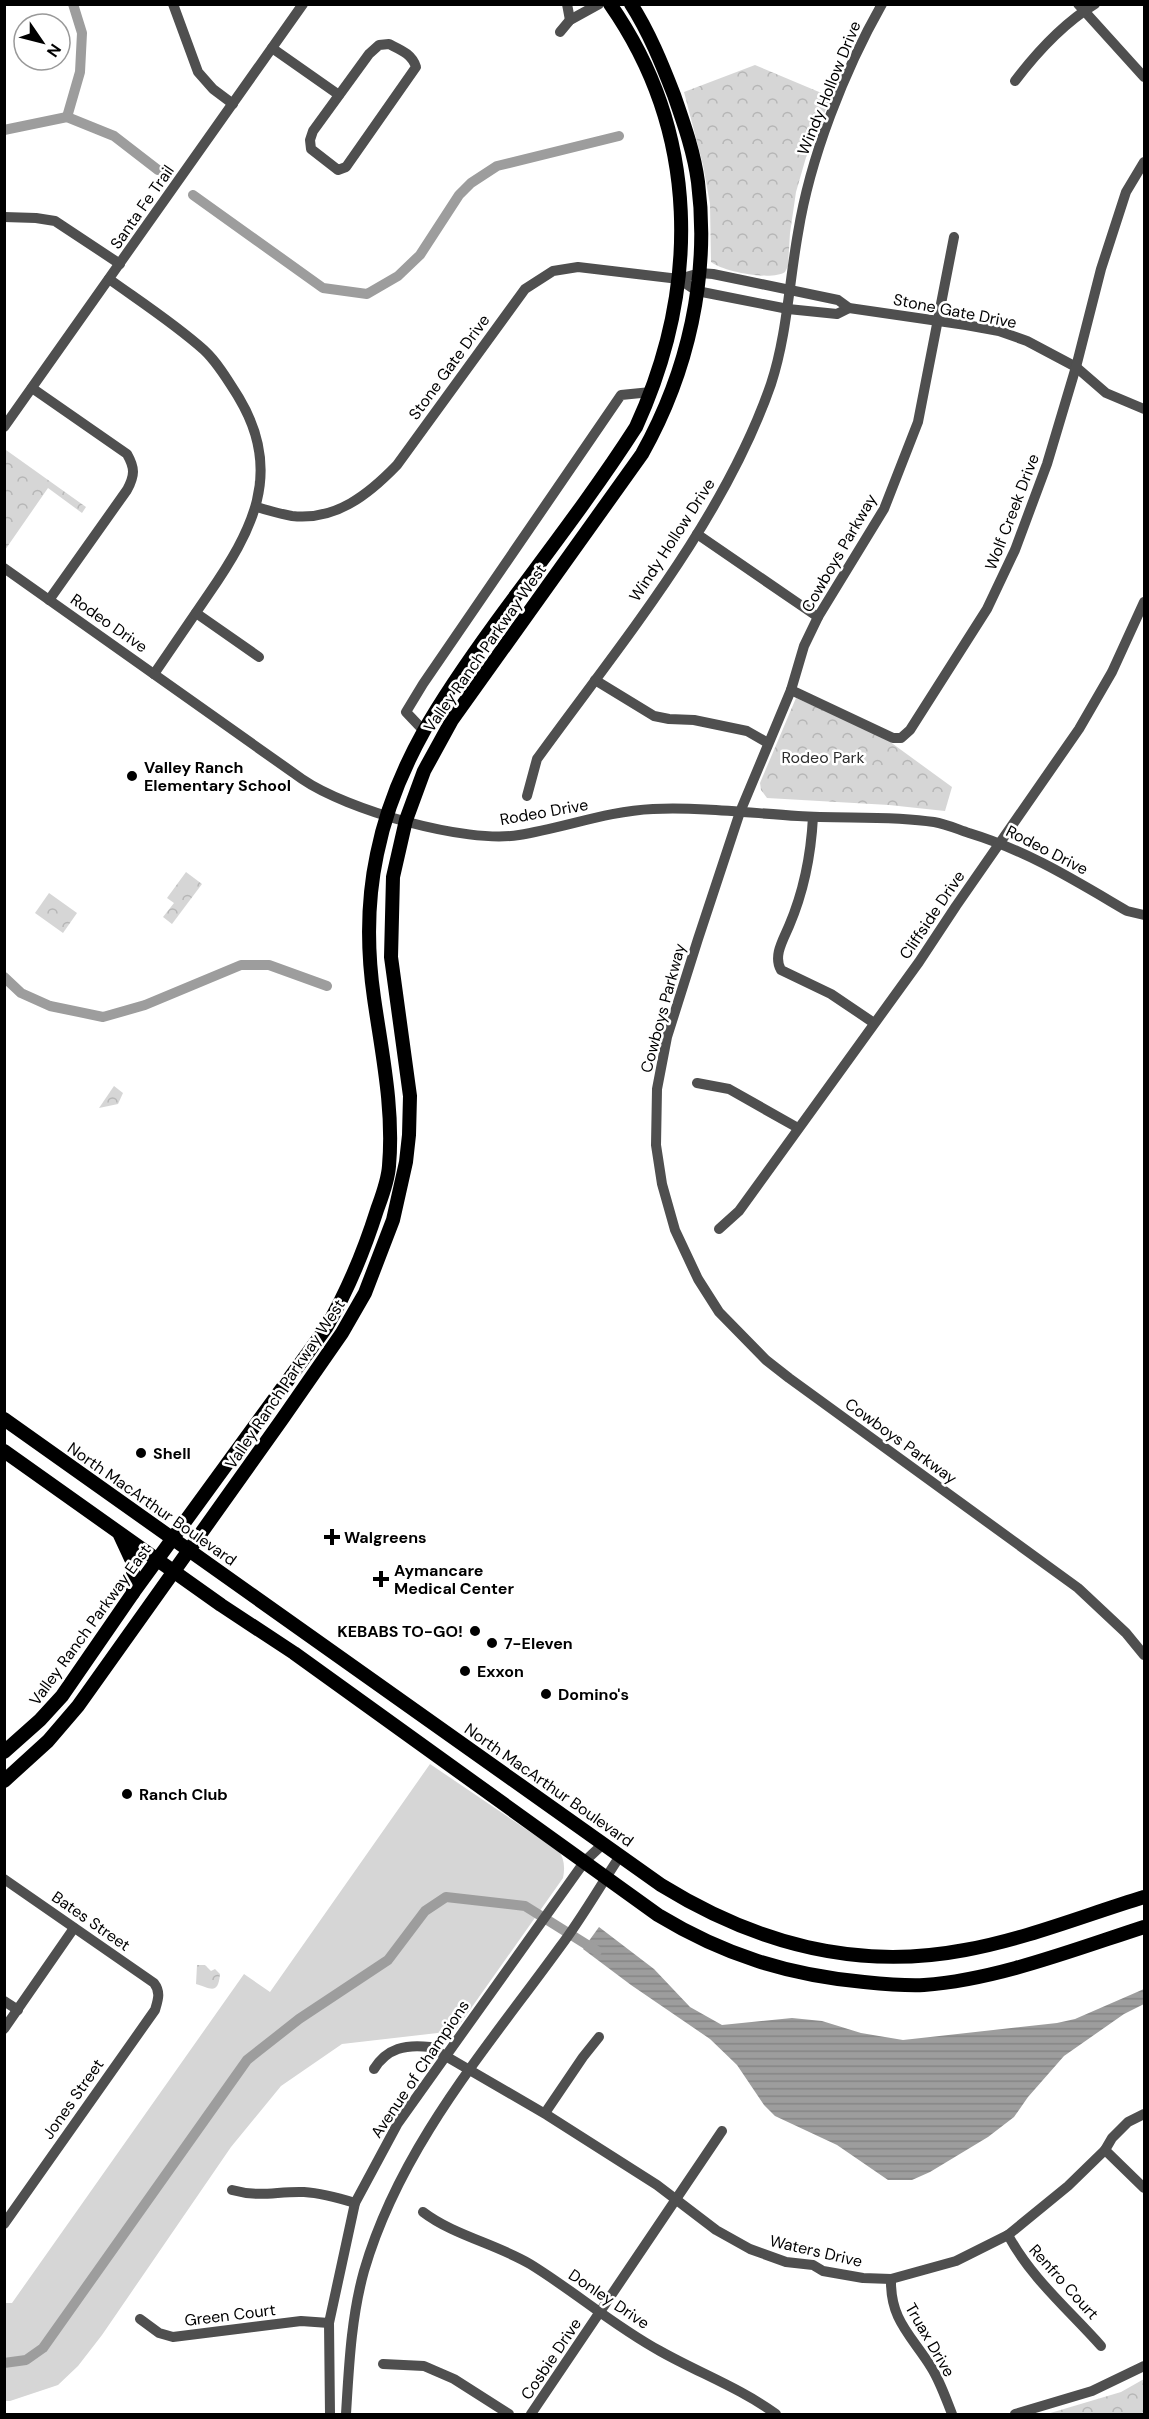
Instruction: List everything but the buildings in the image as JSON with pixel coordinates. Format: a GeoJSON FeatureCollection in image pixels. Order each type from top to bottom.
{"type":"FeatureCollection","features":[{"type":"Feature","properties":{"kind":"main road","name":"Valley Ranch Parkway West"},"geometry":{"type":"LineString","coordinates":[[173,1539],[326,1328],[349,1285],[384,1189],[388,1173],[388,1092],[374,998],[368,928],[376,856],[399,783],[446,692],[636,427],[651,392],[671,331],[682,249],[682,204],[672,140],[660,102],[636,48],[610,4]]}},
{"type":"Feature","properties":{"kind":"main road","name":"Valley Ranch Parkway West"},"geometry":{"type":"LineString","coordinates":[[174,1571],[321,1363],[365,1293],[387,1240],[403,1175],[409,1136],[410,1096],[391,957],[393,877],[406,820],[424,771],[443,736],[629,471],[654,431],[683,361],[700,273],[698,183],[688,136],[663,65],[631,4]]}},
{"type":"Feature","properties":{"kind":"main road"},"geometry":{"type":"LineString","coordinates":[[614,459],[629,471]]}},
{"type":"Feature","properties":{"kind":"main road"},"geometry":{"type":"LineString","coordinates":[[496,622],[513,635]]}},
{"type":"Feature","properties":{"kind":"main road"},"geometry":{"type":"LineString","coordinates":[[388,1173],[403,1175]]}},
{"type":"Feature","properties":{"kind":"main road"},"geometry":{"type":"LineString","coordinates":[[384,1189],[400,1190]]}},
{"type":"Feature","properties":{"kind":"main road"},"geometry":{"type":"LineString","coordinates":[[308,1352],[321,1363]]}},
{"type":"Feature","properties":{"kind":"main road","name":"North MacArthur Boulevard"},"geometry":{"type":"LineString","coordinates":[[4,1419],[661,1885],[694,1905],[730,1921],[800,1945],[869,1958],[908,1958],[967,1950],[1144,1897]]}},
{"type":"Feature","properties":{"kind":"main road"},"geometry":{"type":"LineString","coordinates":[[4,1451],[157,1560],[294,1653],[658,1915],[720,1948],[752,1961],[814,1977],[924,1985],[987,1974],[1144,1927]]}},
{"type":"Feature","properties":{"kind":"main road"},"geometry":{"type":"LineString","coordinates":[[119,1533],[133,1563],[133,1593]]}},
{"type":"Feature","properties":{"kind":"main road","name":"Valley Ranch Parkway East"},"geometry":{"type":"LineString","coordinates":[[4,1752],[47,1713],[93,1654],[133,1593],[173,1539]]}},
{"type":"Feature","properties":{"kind":"main road"},"geometry":{"type":"LineString","coordinates":[[4,1781],[62,1727],[174,1571]]}},
{"type":"Feature","properties":{"kind":"main road"},"geometry":{"type":"LineString","coordinates":[[371,1709],[385,1689]]}},
{"type":"Feature","properties":{"kind":"main road"},"geometry":{"type":"LineString","coordinates":[[47,1713],[62,1727]]}},
{"type":"Feature","properties":{"kind":"street"},"geometry":{"type":"LineString","coordinates":[[173,4],[198,72],[213,89],[233,104]]}},
{"type":"Feature","properties":{"kind":"street","name":"Santa Fe Trail"},"geometry":{"type":"LineString","coordinates":[[4,427],[303,4]]}},
{"type":"Feature","properties":{"kind":"street"},"geometry":{"type":"LineString","coordinates":[[567,4],[570,20]]}},
{"type":"Feature","properties":{"kind":"street"},"geometry":{"type":"LineString","coordinates":[[560,32],[570,20],[599,4]]}},
{"type":"Feature","properties":{"kind":"street","name":"Windy Hollow Drive"},"geometry":{"type":"LineString","coordinates":[[527,796],[537,759],[697,534],[725,487],[750,435],[771,382],[788,309],[797,235],[808,180],[849,73],[882,4]]}},
{"type":"Feature","properties":{"kind":"street"},"geometry":{"type":"LineString","coordinates":[[1016,81],[1033,58],[1080,8],[1095,4]]}},
{"type":"Feature","properties":{"kind":"street"},"geometry":{"type":"LineString","coordinates":[[1080,8],[1144,77]]}},
{"type":"Feature","properties":{"kind":"street"},"geometry":{"type":"LineString","coordinates":[[389,44],[405,52],[414,60],[416,67],[412,76],[346,167],[339,170],[311,149],[310,140],[313,131],[339,95],[369,54],[380,45],[389,44]]}},
{"type":"Feature","properties":{"kind":"street"},"geometry":{"type":"LineString","coordinates":[[272,48],[339,95]]}},
{"type":"Feature","properties":{"kind":"street","name":"Wolf Creek Drive"},"geometry":{"type":"LineString","coordinates":[[791,690],[893,738],[902,738],[910,730],[1000,586],[1031,512],[1076,367],[1104,258],[1126,192],[1144,162]]}},
{"type":"Feature","properties":{"kind":"street"},"geometry":{"type":"LineString","coordinates":[[4,217],[55,221],[120,264]]}},
{"type":"Feature","properties":{"kind":"street","name":"Cowboys Parkway"},"geometry":{"type":"LineString","coordinates":[[954,237],[918,422],[900,473],[884,509],[818,617],[804,646],[791,690],[740,812],[671,1026],[657,1089],[656,1145],[662,1184],[675,1230],[698,1279],[725,1319],[766,1360],[1078,1588],[1126,1633],[1144,1655]]}},
{"type":"Feature","properties":{"kind":"street","name":"Stone Gate Drive"},"geometry":{"type":"LineString","coordinates":[[256,507],[293,516],[310,516],[343,508],[375,488],[397,465],[525,289],[553,271],[578,267],[679,279],[700,273],[792,289],[838,300],[849,308],[999,331],[1027,341],[1076,367],[1106,393],[1144,409]]}},
{"type":"Feature","properties":{"kind":"street"},"geometry":{"type":"LineString","coordinates":[[110,279],[206,352],[249,414],[256,441],[261,477],[256,507],[248,532],[232,560],[154,674]]}},
{"type":"Feature","properties":{"kind":"street","name":"Stone Gate Drive"},"geometry":{"type":"LineString","coordinates":[[679,279],[697,291],[788,309],[837,314],[849,308]]}},
{"type":"Feature","properties":{"kind":"street"},"geometry":{"type":"LineString","coordinates":[[32,388],[127,454],[134,467],[133,478],[127,489],[49,600]]}},
{"type":"Feature","properties":{"kind":"street"},"geometry":{"type":"LineString","coordinates":[[424,731],[406,712],[423,684],[621,395],[651,392]]}},
{"type":"Feature","properties":{"kind":"street"},"geometry":{"type":"LineString","coordinates":[[697,534],[818,617]]}},
{"type":"Feature","properties":{"kind":"street","name":"Rodeo Drive"},"geometry":{"type":"LineString","coordinates":[[4,568],[319,790],[351,804],[444,831],[507,837],[611,814],[653,809],[936,822],[999,842],[1059,871],[1127,911],[1144,915]]}},
{"type":"Feature","properties":{"kind":"street","name":"Cliffside Drive"},"geometry":{"type":"LineString","coordinates":[[719,1229],[739,1210],[920,962],[999,842],[1079,729],[1112,672],[1144,602]]}},
{"type":"Feature","properties":{"kind":"street"},"geometry":{"type":"LineString","coordinates":[[196,613],[259,657]]}},
{"type":"Feature","properties":{"kind":"street"},"geometry":{"type":"LineString","coordinates":[[594,680],[654,716],[694,720],[747,731],[768,743]]}},
{"type":"Feature","properties":{"kind":"street"},"geometry":{"type":"LineString","coordinates":[[813,817],[809,865],[793,917],[780,946],[777,964],[781,970],[831,993],[874,1023]]}},
{"type":"Feature","properties":{"kind":"street"},"geometry":{"type":"LineString","coordinates":[[697,1083],[729,1089],[798,1128]]}},
{"type":"Feature","properties":{"kind":"street","name":"Avenue of Champions"},"geometry":{"type":"LineString","coordinates":[[330,2415],[329,2323],[356,2202],[398,2123],[444,2056],[585,1861],[603,1844]]}},
{"type":"Feature","properties":{"kind":"street"},"geometry":{"type":"LineString","coordinates":[[346,2415],[356,2306],[364,2270],[380,2223],[418,2146],[442,2106],[562,1945],[620,1856]]}},
{"type":"Feature","properties":{"kind":"street","name":"Bates Street"},"geometry":{"type":"LineString","coordinates":[[4,1879],[154,1983],[158,1989]]}},
{"type":"Feature","properties":{"kind":"street"},"geometry":{"type":"LineString","coordinates":[[4,2029],[74,1928]]}},
{"type":"Feature","properties":{"kind":"street","name":"Jones Street"},"geometry":{"type":"LineString","coordinates":[[4,2224],[155,2010],[159,1999],[158,1989]]}},
{"type":"Feature","properties":{"kind":"street"},"geometry":{"type":"LineString","coordinates":[[4,2001],[18,2010]]}},
{"type":"Feature","properties":{"kind":"street"},"geometry":{"type":"LineString","coordinates":[[545,2113],[599,2037]]}},
{"type":"Feature","properties":{"kind":"street","name":"Waters Drive"},"geometry":{"type":"LineString","coordinates":[[374,2069],[388,2053],[402,2047],[415,2045],[430,2048],[545,2113],[625,2164],[716,2230],[750,2249],[786,2262],[813,2265],[823,2271],[863,2278],[891,2279],[956,2261],[1008,2235],[1068,2186],[1105,2150],[1112,2138],[1128,2122],[1144,2114]]}},
{"type":"Feature","properties":{"kind":"street","name":"Cosbie Drive"},"geometry":{"type":"LineString","coordinates":[[531,2415],[722,2131]]}},
{"type":"Feature","properties":{"kind":"street"},"geometry":{"type":"LineString","coordinates":[[1105,2150],[1144,2188]]}},
{"type":"Feature","properties":{"kind":"street"},"geometry":{"type":"LineString","coordinates":[[232,2190],[252,2195],[304,2192],[356,2202]]}},
{"type":"Feature","properties":{"kind":"street","name":"Donley Drive"},"geometry":{"type":"LineString","coordinates":[[423,2212],[439,2224],[484,2241],[529,2264],[659,2351],[753,2397],[776,2415]]}},
{"type":"Feature","properties":{"kind":"street","name":"Renfro Court"},"geometry":{"type":"LineString","coordinates":[[1008,2235],[1038,2280],[1101,2346]]}},
{"type":"Feature","properties":{"kind":"street","name":"Truax Drive"},"geometry":{"type":"LineString","coordinates":[[891,2279],[893,2308],[904,2329],[932,2368],[952,2415]]}},
{"type":"Feature","properties":{"kind":"street","name":"Green Court"},"geometry":{"type":"LineString","coordinates":[[140,2319],[159,2333],[173,2337],[301,2321],[329,2323]]}},
{"type":"Feature","properties":{"kind":"street"},"geometry":{"type":"LineString","coordinates":[[383,2364],[424,2366],[454,2379],[509,2415]]}},
{"type":"Feature","properties":{"kind":"street"},"geometry":{"type":"LineString","coordinates":[[1015,2415],[1092,2391],[1144,2366]]}},
{"type":"Feature","properties":{"kind":"green space"},"geometry":{"type":"Polygon","coordinates":[[[755,65],[831,97],[807,154],[796,192],[788,266],[785,272],[770,276],[737,272],[711,262],[710,204],[703,165],[684,92],[755,65]]]}},
{"type":"Feature","properties":{"kind":"green space"},"geometry":{"type":"Polygon","coordinates":[[[6,450],[86,507],[82,513],[48,488],[5,550],[6,450]]]}},
{"type":"Feature","properties":{"kind":"green space","name":"Rodeo Park"},"geometry":{"type":"Polygon","coordinates":[[[796,698],[882,736],[952,787],[945,811],[889,805],[767,798],[761,790],[760,783],[796,698]]]}},
{"type":"Feature","properties":{"kind":"green space"},"geometry":{"type":"Polygon","coordinates":[[[186,872],[202,884],[172,924],[163,917],[174,903],[167,898],[186,872]]]}},
{"type":"Feature","properties":{"kind":"green space"},"geometry":{"type":"Polygon","coordinates":[[[49,893],[77,913],[63,933],[35,913],[49,893]]]}},
{"type":"Feature","properties":{"kind":"green space"},"geometry":{"type":"Polygon","coordinates":[[[114,1086],[123,1093],[118,1104],[99,1108],[114,1086]]]}},
{"type":"Feature","properties":{"kind":"green space"},"geometry":{"type":"Polygon","coordinates":[[[430,1764],[558,1850],[563,1859],[563,1878],[455,2031],[342,2044],[281,2086],[231,2147],[102,2335],[78,2366],[58,2385],[5,2401],[5,2303],[12,2303],[244,1974],[270,1992],[430,1764]]]}},
{"type":"Feature","properties":{"kind":"green space"},"geometry":{"type":"Polygon","coordinates":[[[197,1965],[205,1965],[211,1971],[215,1969],[220,1974],[215,1988],[196,1984],[197,1965]]]}},
{"type":"Feature","properties":{"kind":"green space"},"geometry":{"type":"Polygon","coordinates":[[[1144,2379],[1144,2414],[1047,2414],[1121,2392],[1144,2379]]]}},
{"type":"Feature","properties":{"kind":"shaded area"},"geometry":{"type":"Polygon","coordinates":[[[599,1927],[654,1969],[690,2007],[722,2025],[792,2018],[822,2021],[861,2033],[903,2040],[1057,2023],[1075,2019],[1144,1989],[1144,2004],[1124,2014],[1064,2056],[1028,2097],[1014,2117],[988,2137],[930,2172],[912,2180],[888,2180],[837,2145],[775,2116],[764,2105],[737,2065],[710,2039],[583,1949],[599,1927]]]}},
{"type":"Feature","properties":{"kind":"waterway"},"geometry":{"type":"LineString","coordinates":[[67,117],[80,72],[82,33],[73,4]]}},
{"type":"Feature","properties":{"kind":"waterway"},"geometry":{"type":"LineString","coordinates":[[4,130],[67,117],[114,136],[158,170]]}},
{"type":"Feature","properties":{"kind":"waterway"},"geometry":{"type":"LineString","coordinates":[[193,195],[323,288],[367,294],[398,276],[420,255],[459,195],[471,183],[497,166],[619,136]]}},
{"type":"Feature","properties":{"kind":"waterway"},"geometry":{"type":"LineString","coordinates":[[4,977],[21,993],[50,1006],[103,1017],[145,1005],[241,965],[269,965],[327,986]]}},
{"type":"Feature","properties":{"kind":"waterway"},"geometry":{"type":"LineString","coordinates":[[4,2363],[26,2360],[43,2348],[247,2060],[299,2019],[388,1960],[425,1911],[446,1897],[525,1906],[597,1951]]}},
{"type":"Feature","properties":{"kind":"place","name":"Valley Ranch Elementary School"},"geometry":{"type":"Point","coordinates":[132,776]}},
{"type":"Feature","properties":{"kind":"place","name":"Shell"},"geometry":{"type":"Point","coordinates":[141,1453]}},
{"type":"Feature","properties":{"kind":"place","name":"Walgreens"},"geometry":{"type":"Point","coordinates":[332,1537]}},
{"type":"Feature","properties":{"kind":"place","name":"Aymancare Medical Center"},"geometry":{"type":"Point","coordinates":[381,1579]}},
{"type":"Feature","properties":{"kind":"place","name":"KEBABS TO-GO!"},"geometry":{"type":"Point","coordinates":[475,1631]}},
{"type":"Feature","properties":{"kind":"place","name":"7-Eleven"},"geometry":{"type":"Point","coordinates":[492,1643]}},
{"type":"Feature","properties":{"kind":"place","name":"Exxon"},"geometry":{"type":"Point","coordinates":[465,1671]}},
{"type":"Feature","properties":{"kind":"place","name":"Domino's"},"geometry":{"type":"Point","coordinates":[546,1694]}},
{"type":"Feature","properties":{"kind":"place","name":"Ranch Club"},"geometry":{"type":"Point","coordinates":[127,1794]}}]}
